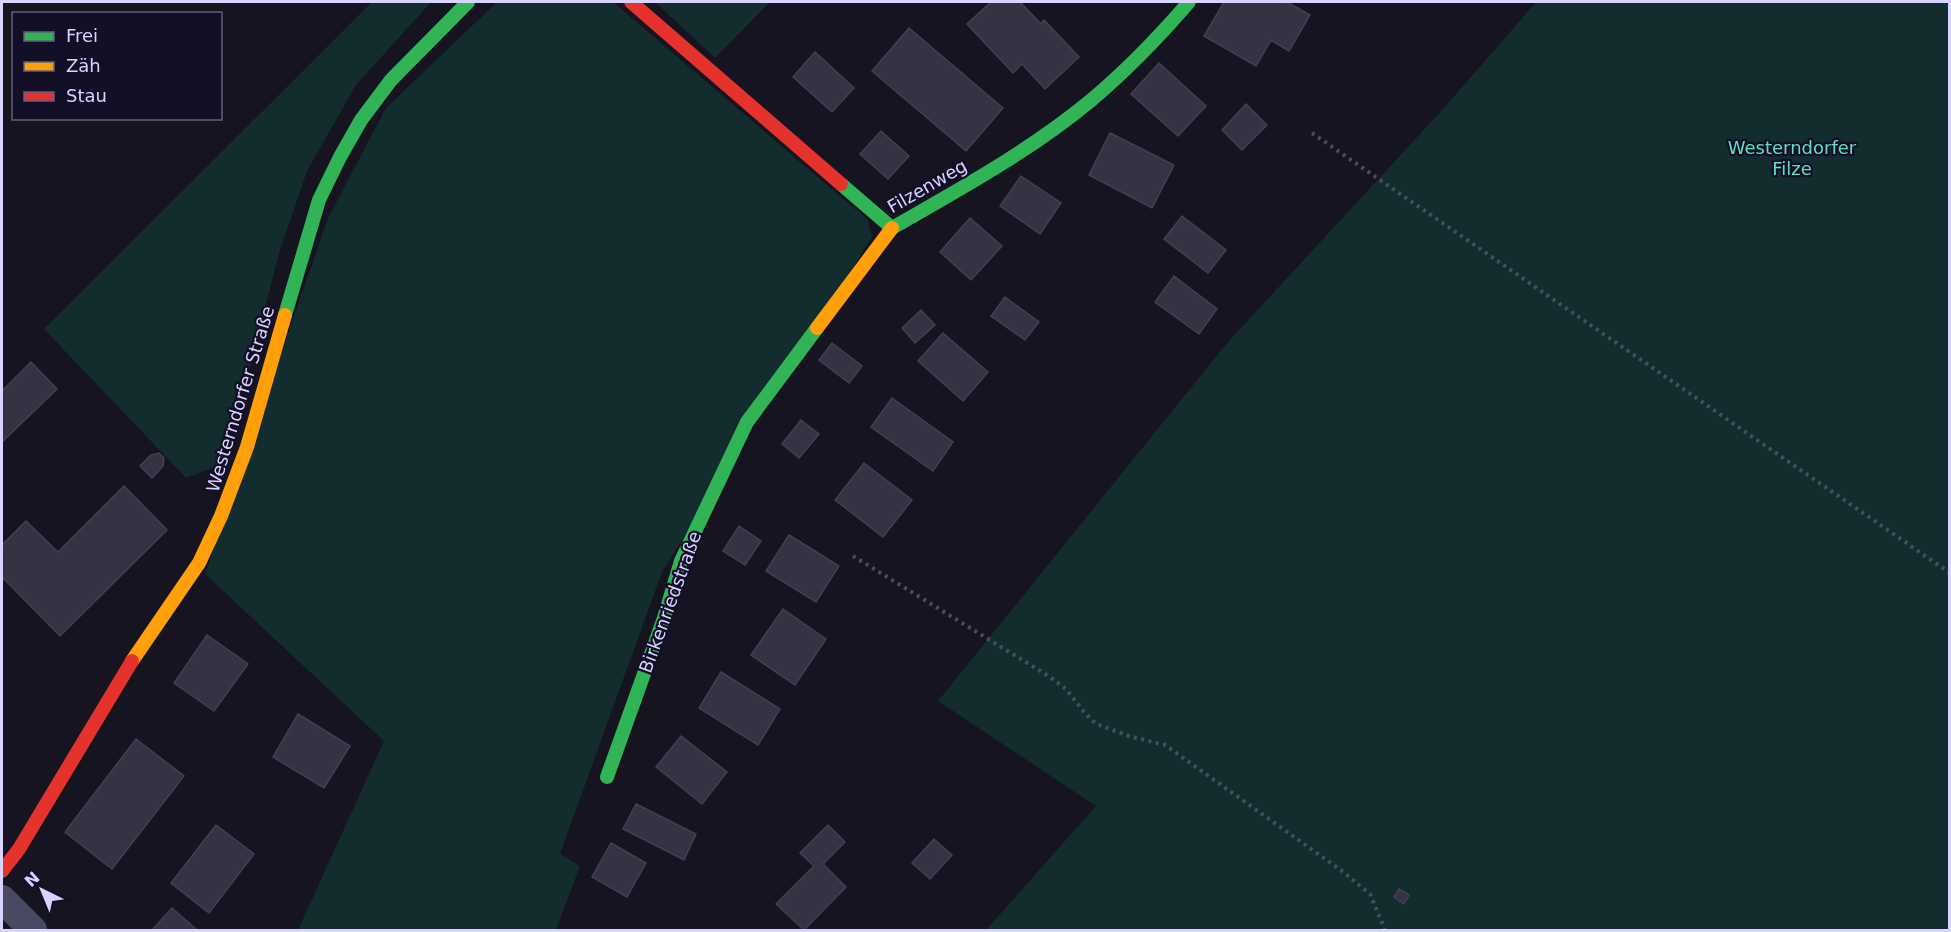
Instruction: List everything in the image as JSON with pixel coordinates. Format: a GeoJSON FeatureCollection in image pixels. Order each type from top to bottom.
{"type":"FeatureCollection","features":[{"type":"Feature","properties":{"kind":"street","name":"Westerndorfer Straße"},"geometry":{"type":"LineString","coordinates":[[2,871],[20,849],[122,676],[199,563],[221,516],[247,447],[319,200],[340,157],[361,120],[391,80],[468,2]]}},
{"type":"Feature","properties":{"kind":"street","name":"Filzenweg"},"geometry":{"type":"LineString","coordinates":[[631,2],[892,228],[1008,160],[1071,116],[1127,69],[1164,32],[1189,2]]}},
{"type":"Feature","properties":{"kind":"street","name":"Birkenriedstraße"},"geometry":{"type":"LineString","coordinates":[[607,777],[664,618],[681,561],[747,422],[892,228]]}},
{"type":"Feature","properties":{"kind":"street"},"geometry":{"type":"LineString","coordinates":[[2,899],[33,930]]}},
{"type":"Feature","properties":{"kind":"path"},"geometry":{"type":"LineString","coordinates":[[1311,133],[1950,573]]}},
{"type":"Feature","properties":{"kind":"path"},"geometry":{"type":"LineString","coordinates":[[854,556],[1050,677],[1066,689],[1095,724],[1165,745],[1342,871],[1370,894],[1385,930]]}},
{"type":"Feature","properties":{"kind":"green space"},"geometry":{"type":"Polygon","coordinates":[[[372,2],[431,2],[356,85],[307,171],[279,253],[245,387],[214,467],[186,478],[44,329],[372,2]]]}},
{"type":"Feature","properties":{"kind":"green space"},"geometry":{"type":"Polygon","coordinates":[[[497,2],[613,2],[868,220],[872,237],[662,572],[560,854],[580,866],[556,930],[298,930],[384,741],[205,574],[328,218],[386,108],[497,2]]]}},
{"type":"Feature","properties":{"kind":"green space"},"geometry":{"type":"Polygon","coordinates":[[[655,2],[770,2],[715,58],[655,2]]]}},
{"type":"Feature","properties":{"kind":"green space","name":"Westerndorfer Filze"},"geometry":{"type":"Polygon","coordinates":[[[1536,2],[1949,2],[1949,930],[986,930],[1096,806],[938,701],[1227,343],[1443,109],[1536,2]]]}},
{"type":"Feature","properties":{"kind":"building"},"geometry":{"type":"Polygon","coordinates":[[[991,2],[1020,2],[1041,24],[1044,20],[1079,57],[1045,89],[1022,64],[1013,73],[967,24],[991,2]]]}},
{"type":"Feature","properties":{"kind":"building"},"geometry":{"type":"Polygon","coordinates":[[[1224,2],[1287,2],[1310,15],[1289,51],[1271,40],[1256,66],[1204,36],[1224,2]]]}},
{"type":"Feature","properties":{"kind":"building"},"geometry":{"type":"Polygon","coordinates":[[[909,28],[1003,108],[966,151],[872,71],[909,28]]]}},
{"type":"Feature","properties":{"kind":"building"},"geometry":{"type":"Polygon","coordinates":[[[815,52],[854,88],[832,112],[793,77],[815,52]]]}},
{"type":"Feature","properties":{"kind":"building"},"geometry":{"type":"Polygon","coordinates":[[[1159,63],[1206,106],[1178,136],[1131,94],[1159,63]]]}},
{"type":"Feature","properties":{"kind":"building"},"geometry":{"type":"Polygon","coordinates":[[[1246,104],[1267,125],[1242,150],[1222,130],[1246,104]]]}},
{"type":"Feature","properties":{"kind":"building"},"geometry":{"type":"Polygon","coordinates":[[[881,131],[909,156],[888,179],[860,154],[881,131]]]}},
{"type":"Feature","properties":{"kind":"building"},"geometry":{"type":"Polygon","coordinates":[[[1110,133],[1174,165],[1152,208],[1089,175],[1110,133]]]}},
{"type":"Feature","properties":{"kind":"building"},"geometry":{"type":"Polygon","coordinates":[[[1021,176],[1061,203],[1040,234],[1000,206],[1021,176]]]}},
{"type":"Feature","properties":{"kind":"building"},"geometry":{"type":"Polygon","coordinates":[[[1182,216],[1226,250],[1208,273],[1164,239],[1182,216]]]}},
{"type":"Feature","properties":{"kind":"building"},"geometry":{"type":"Polygon","coordinates":[[[970,218],[1002,246],[971,280],[940,252],[970,218]]]}},
{"type":"Feature","properties":{"kind":"building"},"geometry":{"type":"Polygon","coordinates":[[[1174,276],[1217,309],[1199,334],[1155,302],[1174,276]]]}},
{"type":"Feature","properties":{"kind":"building"},"geometry":{"type":"Polygon","coordinates":[[[1005,297],[1039,322],[1025,340],[991,316],[1005,297]]]}},
{"type":"Feature","properties":{"kind":"building"},"geometry":{"type":"Polygon","coordinates":[[[921,310],[935,325],[915,343],[902,328],[921,310]]]}},
{"type":"Feature","properties":{"kind":"building"},"geometry":{"type":"Polygon","coordinates":[[[943,333],[988,372],[963,401],[918,361],[943,333]]]}},
{"type":"Feature","properties":{"kind":"building"},"geometry":{"type":"Polygon","coordinates":[[[832,343],[862,366],[849,383],[819,360],[832,343]]]}},
{"type":"Feature","properties":{"kind":"building"},"geometry":{"type":"Polygon","coordinates":[[[31,362],[57,389],[2,442],[2,391],[31,362]]]}},
{"type":"Feature","properties":{"kind":"building"},"geometry":{"type":"Polygon","coordinates":[[[892,398],[953,442],[933,471],[871,427],[892,398]]]}},
{"type":"Feature","properties":{"kind":"building"},"geometry":{"type":"Polygon","coordinates":[[[801,420],[819,434],[799,458],[782,444],[801,420]]]}},
{"type":"Feature","properties":{"kind":"building"},"geometry":{"type":"Polygon","coordinates":[[[159,453],[164,458],[163,466],[152,478],[140,466],[151,455],[159,453]]]}},
{"type":"Feature","properties":{"kind":"building"},"geometry":{"type":"Polygon","coordinates":[[[864,463],[912,500],[883,537],[835,500],[864,463]]]}},
{"type":"Feature","properties":{"kind":"building"},"geometry":{"type":"Polygon","coordinates":[[[124,486],[167,530],[60,636],[2,577],[2,545],[26,521],[58,552],[124,486]]]}},
{"type":"Feature","properties":{"kind":"building"},"geometry":{"type":"Polygon","coordinates":[[[739,526],[761,541],[745,565],[723,551],[739,526]]]}},
{"type":"Feature","properties":{"kind":"building"},"geometry":{"type":"Polygon","coordinates":[[[789,535],[839,566],[816,602],[766,571],[789,535]]]}},
{"type":"Feature","properties":{"kind":"building"},"geometry":{"type":"Polygon","coordinates":[[[783,609],[826,639],[795,685],[751,655],[783,609]]]}},
{"type":"Feature","properties":{"kind":"building"},"geometry":{"type":"Polygon","coordinates":[[[207,635],[248,664],[214,711],[174,683],[207,635]]]}},
{"type":"Feature","properties":{"kind":"building"},"geometry":{"type":"Polygon","coordinates":[[[721,672],[780,709],[758,745],[699,708],[721,672]]]}},
{"type":"Feature","properties":{"kind":"building"},"geometry":{"type":"Polygon","coordinates":[[[298,714],[350,746],[324,788],[273,757],[298,714]]]}},
{"type":"Feature","properties":{"kind":"building"},"geometry":{"type":"Polygon","coordinates":[[[681,736],[727,772],[702,804],[656,767],[681,736]]]}},
{"type":"Feature","properties":{"kind":"building"},"geometry":{"type":"Polygon","coordinates":[[[136,739],[184,776],[112,869],[65,832],[136,739]]]}},
{"type":"Feature","properties":{"kind":"building"},"geometry":{"type":"Polygon","coordinates":[[[636,804],[696,834],[684,860],[623,829],[636,804]]]}},
{"type":"Feature","properties":{"kind":"building"},"geometry":{"type":"Polygon","coordinates":[[[216,825],[254,854],[209,913],[171,883],[216,825]]]}},
{"type":"Feature","properties":{"kind":"building"},"geometry":{"type":"Polygon","coordinates":[[[828,825],[845,842],[823,864],[846,887],[804,930],[776,904],[814,866],[800,853],[828,825]]]}},
{"type":"Feature","properties":{"kind":"building"},"geometry":{"type":"Polygon","coordinates":[[[934,839],[952,855],[930,879],[912,863],[934,839]]]}},
{"type":"Feature","properties":{"kind":"building"},"geometry":{"type":"Polygon","coordinates":[[[611,843],[646,863],[627,897],[592,877],[611,843]]]}},
{"type":"Feature","properties":{"kind":"building"},"geometry":{"type":"Polygon","coordinates":[[[1399,889],[1409,895],[1404,904],[1394,897],[1399,889]]]}},
{"type":"Feature","properties":{"kind":"building"},"geometry":{"type":"Polygon","coordinates":[[[172,908],[197,930],[152,930],[172,908]]]}},
{"type":"Feature","properties":{"kind":"traffic: fast"},"geometry":{"type":"LineString","coordinates":[[285,315],[319,200],[361,120],[391,80],[468,2]]}},
{"type":"Feature","properties":{"kind":"traffic: fast"},"geometry":{"type":"LineString","coordinates":[[841,184],[892,228],[993,169],[1066,120],[1128,67],[1189,2]]}},
{"type":"Feature","properties":{"kind":"traffic: fast"},"geometry":{"type":"LineString","coordinates":[[607,777],[664,618],[681,561],[747,422],[817,328]]}},
{"type":"Feature","properties":{"kind":"traffic: slow"},"geometry":{"type":"LineString","coordinates":[[817,328],[892,228]]}},
{"type":"Feature","properties":{"kind":"traffic: slow"},"geometry":{"type":"LineString","coordinates":[[132,661],[199,563],[221,516],[247,447],[285,315]]}},
{"type":"Feature","properties":{"kind":"traffic: jam"},"geometry":{"type":"LineString","coordinates":[[631,2],[841,184]]}},
{"type":"Feature","properties":{"kind":"traffic: jam"},"geometry":{"type":"LineString","coordinates":[[2,871],[19,849],[132,661]]}}]}
